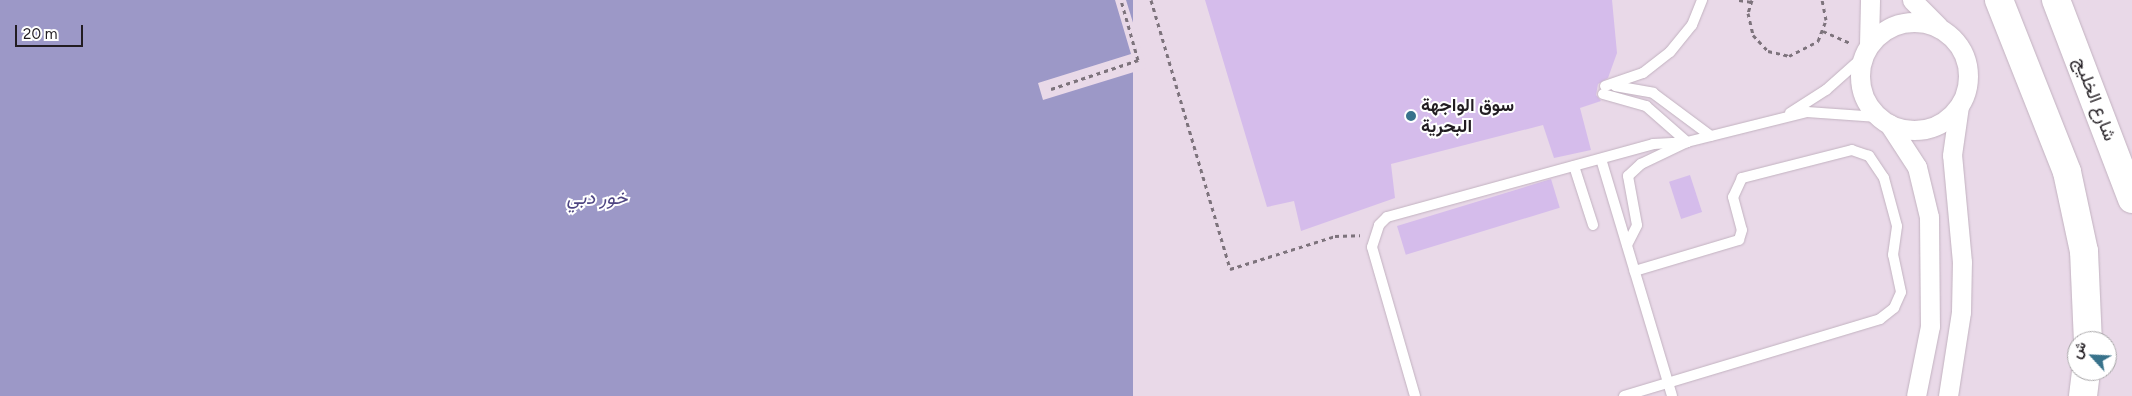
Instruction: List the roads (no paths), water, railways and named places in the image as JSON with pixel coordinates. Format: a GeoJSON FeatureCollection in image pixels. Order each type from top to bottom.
{"type":"FeatureCollection","features":[{"type":"Feature","properties":{"kind":"main road"},"geometry":{"type":"LineString","coordinates":[[2000,0],[2067,172],[2084,252],[2088,331]]}},
{"type":"Feature","properties":{"kind":"main road","name":"شارع الخليج"},"geometry":{"type":"LineString","coordinates":[[2056,0],[2132,199]]}},
{"type":"Feature","properties":{"kind":"main road"},"geometry":{"type":"LineString","coordinates":[[2083,396],[2085,381]]}},
{"type":"Feature","properties":{"kind":"street"},"geometry":{"type":"LineString","coordinates":[[1870,0],[1863,96],[1917,166],[1929,217],[1930,326],[1916,396]]}},
{"type":"Feature","properties":{"kind":"street"},"geometry":{"type":"LineString","coordinates":[[1912,0],[1965,56],[1968,82],[1959,106],[1952,155],[1962,262],[1960,312],[1948,396]]}},
{"type":"Feature","properties":{"kind":"street"},"geometry":{"type":"LineString","coordinates":[[1866,51],[1901,23],[1939,27]]}},
{"type":"Feature","properties":{"kind":"street"},"geometry":{"type":"LineString","coordinates":[[1884,121],[1928,128],[1959,106]]}},
{"type":"Feature","properties":{"kind":"lane"},"geometry":{"type":"LineString","coordinates":[[1604,90],[1643,73],[1670,52],[1692,25],[1702,0]]}},
{"type":"Feature","properties":{"kind":"lane"},"geometry":{"type":"LineString","coordinates":[[1783,117],[1826,90],[1866,51]]}},
{"type":"Feature","properties":{"kind":"lane"},"geometry":{"type":"LineString","coordinates":[[1604,90],[1640,87],[1654,93],[1711,136]]}},
{"type":"Feature","properties":{"kind":"lane"},"geometry":{"type":"LineString","coordinates":[[1604,90],[1646,106],[1687,142]]}},
{"type":"Feature","properties":{"kind":"lane"},"geometry":{"type":"LineString","coordinates":[[1627,245],[1637,224],[1628,176],[1641,164],[1687,142],[1783,117],[1831,111],[1884,121]]}},
{"type":"Feature","properties":{"kind":"lane"},"geometry":{"type":"LineString","coordinates":[[1415,396],[1372,247],[1374,235],[1393,215],[1664,142],[1687,142]]}},
{"type":"Feature","properties":{"kind":"lane"},"geometry":{"type":"LineString","coordinates":[[1624,396],[1888,315],[1899,301],[1901,283],[1893,255],[1896,220],[1884,178],[1869,156],[1844,150],[1747,175],[1738,183],[1733,196],[1742,230],[1739,240],[1635,271]]}},
{"type":"Feature","properties":{"kind":"lane"},"geometry":{"type":"LineString","coordinates":[[1601,158],[1672,396]]}},
{"type":"Feature","properties":{"kind":"lane"},"geometry":{"type":"LineString","coordinates":[[1574,166],[1592,225]]}},
{"type":"Feature","properties":{"kind":"water","name":"خور دبي"},"geometry":{"type":"Polygon","coordinates":[[[0,0],[1133,0],[1133,396],[0,396],[0,0]]]}},
{"type":"Feature","properties":{"kind":"place","name":"سوق الواجهة البحرية"},"geometry":{"type":"Point","coordinates":[1411,116]}}]}
